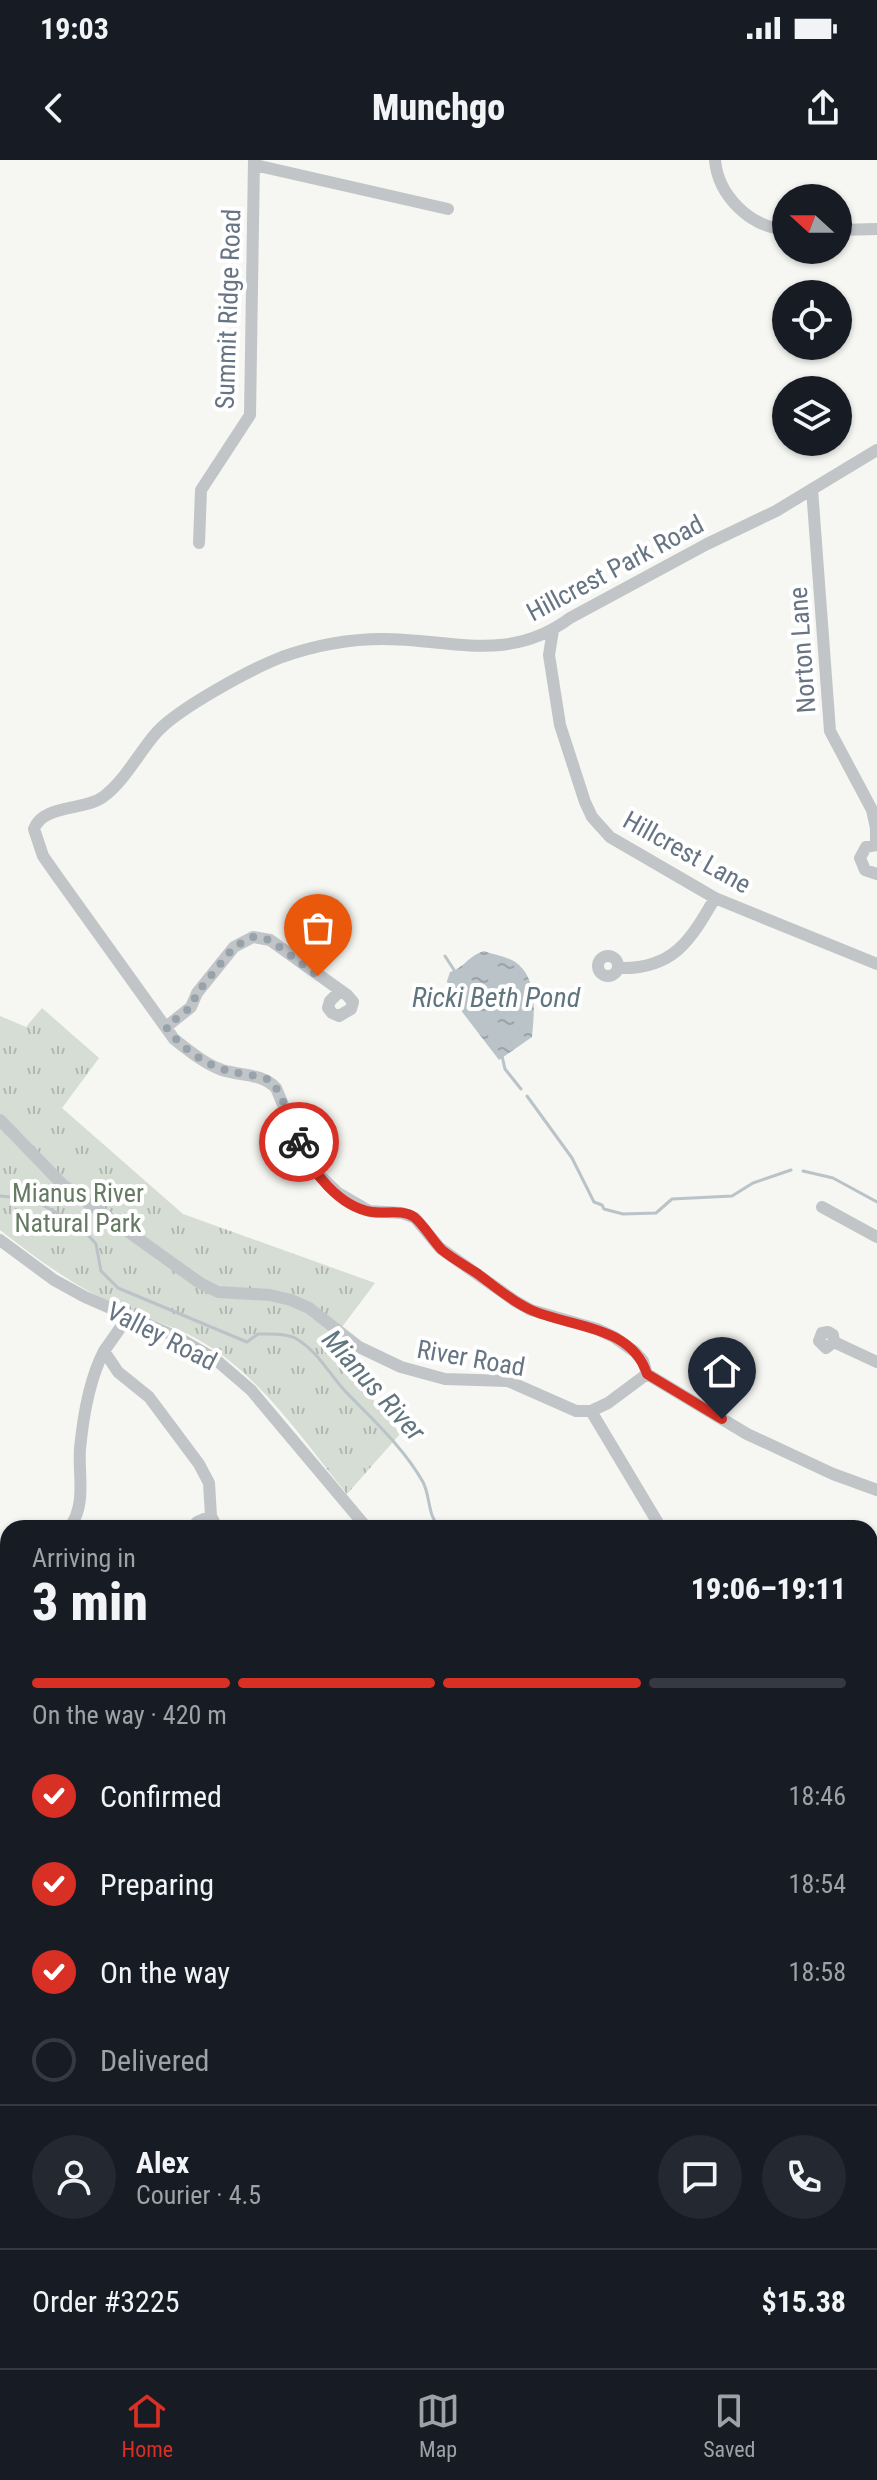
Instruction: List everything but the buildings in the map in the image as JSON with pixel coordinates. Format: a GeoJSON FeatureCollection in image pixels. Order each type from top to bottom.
{"type":"FeatureCollection","features":[{"type":"Feature","properties":{"kind":"street"},"geometry":{"type":"LineString","coordinates":[[715,160],[720,184],[739,208],[759,223],[772,226]]}},
{"type":"Feature","properties":{"kind":"street"},"geometry":{"type":"LineString","coordinates":[[254,163],[448,209]]}},
{"type":"Feature","properties":{"kind":"street","name":"Summit Ridge Road"},"geometry":{"type":"LineString","coordinates":[[199,543],[201,490],[250,415],[254,163]]}},
{"type":"Feature","properties":{"kind":"street"},"geometry":{"type":"LineString","coordinates":[[852,230],[877,229]]}},
{"type":"Feature","properties":{"kind":"street","name":"Hillcrest Park Road"},"geometry":{"type":"LineString","coordinates":[[647,1374],[643,1361],[635,1352],[614,1337],[531,1310],[515,1301],[440,1248],[415,1218],[402,1213],[369,1211],[353,1204],[308,1164],[276,1088],[268,1080],[211,1065],[187,1049],[166,1027],[90,925],[43,856],[34,834],[38,820],[101,799],[159,730],[212,693],[280,657],[327,644],[382,639],[485,648],[530,639],[553,630],[707,544],[776,511],[877,450]]}},
{"type":"Feature","properties":{"kind":"street","name":"Norton Lane"},"geometry":{"type":"LineString","coordinates":[[812,489],[830,731],[872,810],[876,845],[864,849],[860,860],[865,870],[877,874]]}},
{"type":"Feature","properties":{"kind":"street","name":"Hillcrest Lane"},"geometry":{"type":"LineString","coordinates":[[553,630],[549,655],[560,725],[585,802],[592,817],[610,837],[715,898],[877,964]]}},
{"type":"Feature","properties":{"kind":"street"},"geometry":{"type":"LineString","coordinates":[[530,639],[549,655]]}},
{"type":"Feature","properties":{"kind":"street"},"geometry":{"type":"LineString","coordinates":[[618,968],[656,965],[681,949],[715,898]]}},
{"type":"Feature","properties":{"kind":"street"},"geometry":{"type":"LineString","coordinates":[[166,1027],[191,1007],[197,993],[234,947],[253,937],[270,940],[340,991]]}},
{"type":"Feature","properties":{"kind":"street","name":"River Road"},"geometry":{"type":"LineString","coordinates":[[0,1120],[63,1185],[200,1283],[218,1292],[270,1295],[291,1300],[309,1308],[359,1347],[401,1367],[445,1379],[508,1381],[564,1407],[591,1411]]}},
{"type":"Feature","properties":{"kind":"street"},"geometry":{"type":"LineString","coordinates":[[822,1207],[877,1237]]}},
{"type":"Feature","properties":{"kind":"street","name":"Valley Road"},"geometry":{"type":"LineString","coordinates":[[0,1240],[54,1280],[195,1346],[233,1373],[251,1390],[360,1520]]}},
{"type":"Feature","properties":{"kind":"street"},"geometry":{"type":"LineString","coordinates":[[75,1520],[81,1496],[80,1449],[94,1371],[128,1317]]}},
{"type":"Feature","properties":{"kind":"street"},"geometry":{"type":"LineString","coordinates":[[834,1342],[877,1362]]}},
{"type":"Feature","properties":{"kind":"street"},"geometry":{"type":"LineString","coordinates":[[104,1351],[118,1372],[149,1397],[199,1464],[209,1483],[214,1520]]}},
{"type":"Feature","properties":{"kind":"street"},"geometry":{"type":"LineString","coordinates":[[656,1520],[591,1411],[608,1403],[647,1374],[747,1434],[833,1474],[877,1490]]}},
{"type":"Feature","properties":{"kind":"green space","name":"Mianus River Natural Park"},"geometry":{"type":"Polygon","coordinates":[[[42,1008],[99,1058],[62,1108],[183,1214],[375,1283],[324,1351],[374,1401],[400,1434],[347,1494],[264,1392],[225,1358],[185,1333],[124,1309],[75,1284],[0,1230],[0,1016],[26,1027],[42,1008]]]}},
{"type":"Feature","properties":{"kind":"water","name":"Ricki Beth Pond"},"geometry":{"type":"Polygon","coordinates":[[[484,951],[516,962],[525,972],[532,989],[532,1037],[499,1060],[450,996],[447,981],[450,972],[484,951]]]}},
{"type":"Feature","properties":{"kind":"waterway"},"geometry":{"type":"LineString","coordinates":[[445,956],[456,973]]}},
{"type":"Feature","properties":{"kind":"waterway"},"geometry":{"type":"LineString","coordinates":[[502,1056],[505,1069],[521,1089]]}},
{"type":"Feature","properties":{"kind":"waterway"},"geometry":{"type":"LineString","coordinates":[[527,1096],[572,1158],[594,1202],[604,1209],[623,1214],[656,1213],[672,1199],[732,1196],[753,1183],[791,1170]]}},
{"type":"Feature","properties":{"kind":"waterway"},"geometry":{"type":"LineString","coordinates":[[803,1171],[833,1178],[877,1202]]}},
{"type":"Feature","properties":{"kind":"waterway","name":"Mianus River"},"geometry":{"type":"LineString","coordinates":[[0,1196],[31,1199],[78,1224],[96,1244],[101,1271],[118,1288],[247,1342],[258,1334],[272,1334],[291,1336],[303,1343],[406,1457],[423,1482],[434,1520]]}},
{"type":"Feature","properties":{"kind":"way so far"},"geometry":{"type":"LineString","coordinates":[[299,1142],[276,1088],[268,1080],[211,1065],[174,1039],[166,1027],[191,1007],[197,993],[234,947],[253,937],[270,940],[318,976]]}},
{"type":"Feature","properties":{"kind":"route"},"geometry":{"type":"LineString","coordinates":[[299,1142],[316,1174],[353,1204],[369,1211],[409,1214],[440,1248],[515,1301],[531,1310],[614,1337],[635,1352],[643,1361],[647,1374],[722,1419]]}}]}
